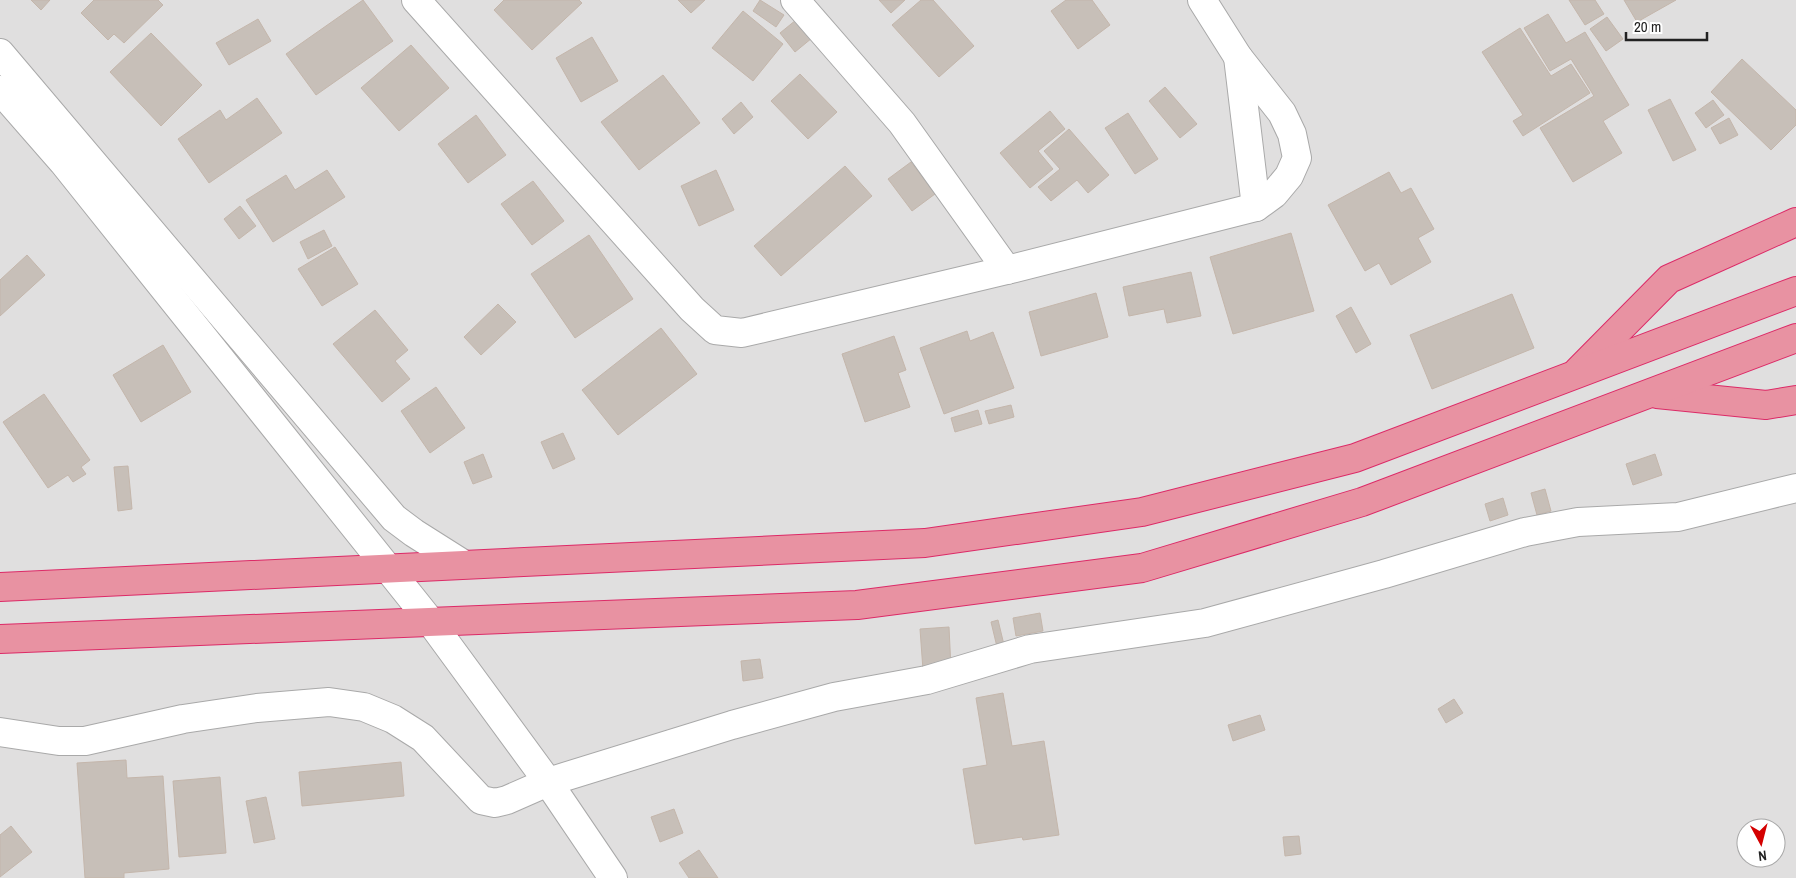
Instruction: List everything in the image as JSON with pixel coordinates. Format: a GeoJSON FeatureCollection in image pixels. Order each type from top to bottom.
{"type":"FeatureCollection","features":[{"type":"Feature","properties":{"kind":"highway"},"geometry":{"type":"LineString","coordinates":[[1573,376],[1669,279],[1796,222]]}},
{"type":"Feature","properties":{"kind":"highway"},"geometry":{"type":"LineString","coordinates":[[0,587],[925,543],[1142,512],[1355,458],[1796,292]]}},
{"type":"Feature","properties":{"kind":"highway"},"geometry":{"type":"LineString","coordinates":[[0,639],[857,605],[1142,568],[1362,502],[1796,338]]}},
{"type":"Feature","properties":{"kind":"highway"},"geometry":{"type":"LineString","coordinates":[[1651,393],[1766,405],[1796,400]]}},
{"type":"Feature","properties":{"kind":"street"},"geometry":{"type":"LineString","coordinates":[[416,0],[692,309],[715,330],[742,334],[1256,207],[1274,194],[1289,176],[1297,158],[1292,134],[1282,113],[1238,57],[1202,0]]}},
{"type":"Feature","properties":{"kind":"street"},"geometry":{"type":"LineString","coordinates":[[795,0],[902,123],[1007,270]]}},
{"type":"Feature","properties":{"kind":"street"},"geometry":{"type":"LineString","coordinates":[[0,53],[394,518],[463,564]]}},
{"type":"Feature","properties":{"kind":"street"},"geometry":{"type":"LineString","coordinates":[[1238,57],[1256,207]]}},
{"type":"Feature","properties":{"kind":"street"},"geometry":{"type":"LineString","coordinates":[[0,90],[63,162],[430,621],[548,782],[613,878]]}},
{"type":"Feature","properties":{"kind":"street"},"geometry":{"type":"LineString","coordinates":[[0,732],[59,741],[85,741],[183,718],[257,708],[329,702],[364,707],[393,719],[423,738],[480,800],[494,803],[507,800],[548,782],[732,725],[834,697],[927,680],[1030,649],[1205,623],[1384,574],[1525,532],[1578,522],[1678,517],[1796,488]]}},
{"type":"Feature","properties":{"kind":"shaded area"},"geometry":{"type":"Polygon","coordinates":[[[0,0],[1796,0],[1796,878],[0,878],[0,0]]]}},
{"type":"Feature","properties":{"kind":"building"},"geometry":{"type":"Polygon","coordinates":[[[31,0],[50,0],[41,10],[31,0]]]}},
{"type":"Feature","properties":{"kind":"building"},"geometry":{"type":"Polygon","coordinates":[[[94,0],[158,0],[163,5],[124,43],[114,34],[108,40],[81,13],[94,0]]]}},
{"type":"Feature","properties":{"kind":"building"},"geometry":{"type":"Polygon","coordinates":[[[363,0],[393,41],[316,95],[286,54],[363,0]]]}},
{"type":"Feature","properties":{"kind":"building"},"geometry":{"type":"Polygon","coordinates":[[[504,0],[579,0],[582,3],[532,50],[494,10],[504,0]]]}},
{"type":"Feature","properties":{"kind":"building"},"geometry":{"type":"Polygon","coordinates":[[[678,0],[705,0],[691,13],[678,0]]]}},
{"type":"Feature","properties":{"kind":"building"},"geometry":{"type":"Polygon","coordinates":[[[760,0],[784,15],[776,27],[753,11],[760,0]]]}},
{"type":"Feature","properties":{"kind":"building"},"geometry":{"type":"Polygon","coordinates":[[[879,0],[905,0],[891,13],[879,0]]]}},
{"type":"Feature","properties":{"kind":"building"},"geometry":{"type":"Polygon","coordinates":[[[921,0],[933,0],[974,46],[939,77],[892,25],[921,0]]]}},
{"type":"Feature","properties":{"kind":"building"},"geometry":{"type":"Polygon","coordinates":[[[1066,0],[1092,0],[1110,25],[1078,49],[1051,11],[1066,0]]]}},
{"type":"Feature","properties":{"kind":"building"},"geometry":{"type":"Polygon","coordinates":[[[1569,0],[1595,0],[1604,14],[1585,25],[1569,0]]]}},
{"type":"Feature","properties":{"kind":"building"},"geometry":{"type":"Polygon","coordinates":[[[1624,0],[1676,0],[1637,22],[1624,0]]]}},
{"type":"Feature","properties":{"kind":"building"},"geometry":{"type":"Polygon","coordinates":[[[743,11],[783,44],[753,81],[712,48],[743,11]]]}},
{"type":"Feature","properties":{"kind":"building"},"geometry":{"type":"Polygon","coordinates":[[[1548,14],[1566,43],[1585,32],[1629,105],[1603,121],[1622,153],[1573,182],[1540,128],[1594,96],[1571,59],[1550,71],[1524,28],[1548,14]]]}},
{"type":"Feature","properties":{"kind":"building"},"geometry":{"type":"Polygon","coordinates":[[[1607,17],[1623,39],[1606,51],[1590,29],[1607,17]]]}},
{"type":"Feature","properties":{"kind":"building"},"geometry":{"type":"Polygon","coordinates":[[[258,19],[271,41],[229,65],[216,43],[258,19]]]}},
{"type":"Feature","properties":{"kind":"building"},"geometry":{"type":"Polygon","coordinates":[[[796,20],[812,38],[795,52],[780,33],[796,20]]]}},
{"type":"Feature","properties":{"kind":"building"},"geometry":{"type":"Polygon","coordinates":[[[1520,28],[1551,76],[1571,64],[1590,93],[1523,136],[1513,121],[1523,115],[1482,52],[1520,28]]]}},
{"type":"Feature","properties":{"kind":"building"},"geometry":{"type":"Polygon","coordinates":[[[151,33],[202,85],[161,126],[110,72],[151,33]]]}},
{"type":"Feature","properties":{"kind":"building"},"geometry":{"type":"Polygon","coordinates":[[[592,37],[618,81],[581,102],[556,58],[592,37]]]}},
{"type":"Feature","properties":{"kind":"building"},"geometry":{"type":"Polygon","coordinates":[[[411,45],[449,88],[399,131],[361,88],[411,45]]]}},
{"type":"Feature","properties":{"kind":"building"},"geometry":{"type":"Polygon","coordinates":[[[1742,59],[1796,110],[1796,125],[1771,150],[1711,92],[1742,59]]]}},
{"type":"Feature","properties":{"kind":"building"},"geometry":{"type":"Polygon","coordinates":[[[800,74],[837,112],[808,139],[771,101],[800,74]]]}},
{"type":"Feature","properties":{"kind":"building"},"geometry":{"type":"Polygon","coordinates":[[[663,75],[700,123],[639,170],[601,122],[663,75]]]}},
{"type":"Feature","properties":{"kind":"building"},"geometry":{"type":"Polygon","coordinates":[[[1165,87],[1197,124],[1180,138],[1149,101],[1165,87]]]}},
{"type":"Feature","properties":{"kind":"building"},"geometry":{"type":"Polygon","coordinates":[[[257,98],[282,133],[209,183],[178,139],[220,110],[226,120],[257,98]]]}},
{"type":"Feature","properties":{"kind":"building"},"geometry":{"type":"Polygon","coordinates":[[[1670,99],[1696,150],[1673,161],[1648,110],[1670,99]]]}},
{"type":"Feature","properties":{"kind":"building"},"geometry":{"type":"Polygon","coordinates":[[[1713,100],[1724,115],[1706,128],[1695,113],[1713,100]]]}},
{"type":"Feature","properties":{"kind":"building"},"geometry":{"type":"Polygon","coordinates":[[[741,102],[753,117],[734,134],[722,119],[741,102]]]}},
{"type":"Feature","properties":{"kind":"building"},"geometry":{"type":"Polygon","coordinates":[[[1050,111],[1065,129],[1038,151],[1053,169],[1030,188],[1000,153],[1050,111]]]}},
{"type":"Feature","properties":{"kind":"building"},"geometry":{"type":"Polygon","coordinates":[[[1128,113],[1158,159],[1135,174],[1105,128],[1128,113]]]}},
{"type":"Feature","properties":{"kind":"building"},"geometry":{"type":"Polygon","coordinates":[[[476,115],[506,155],[468,183],[438,144],[476,115]]]}},
{"type":"Feature","properties":{"kind":"building"},"geometry":{"type":"Polygon","coordinates":[[[1729,118],[1738,135],[1720,144],[1711,128],[1729,118]]]}},
{"type":"Feature","properties":{"kind":"building"},"geometry":{"type":"Polygon","coordinates":[[[1069,129],[1109,175],[1088,193],[1077,180],[1051,201],[1038,187],[1060,169],[1044,151],[1069,129]]]}},
{"type":"Feature","properties":{"kind":"building"},"geometry":{"type":"Polygon","coordinates":[[[911,162],[935,194],[912,211],[888,179],[911,162]]]}},
{"type":"Feature","properties":{"kind":"building"},"geometry":{"type":"Polygon","coordinates":[[[845,166],[872,196],[781,276],[754,246],[845,166]]]}},
{"type":"Feature","properties":{"kind":"building"},"geometry":{"type":"Polygon","coordinates":[[[327,170],[345,197],[273,242],[246,200],[286,175],[295,190],[327,170]]]}},
{"type":"Feature","properties":{"kind":"building"},"geometry":{"type":"Polygon","coordinates":[[[716,170],[734,210],[699,226],[681,186],[716,170]]]}},
{"type":"Feature","properties":{"kind":"building"},"geometry":{"type":"Polygon","coordinates":[[[1389,172],[1401,193],[1411,188],[1434,229],[1418,238],[1431,262],[1391,285],[1379,263],[1365,271],[1328,205],[1389,172]]]}},
{"type":"Feature","properties":{"kind":"building"},"geometry":{"type":"Polygon","coordinates":[[[533,181],[564,221],[532,245],[501,204],[533,181]]]}},
{"type":"Feature","properties":{"kind":"building"},"geometry":{"type":"Polygon","coordinates":[[[240,206],[256,226],[239,239],[224,219],[240,206]]]}},
{"type":"Feature","properties":{"kind":"building"},"geometry":{"type":"Polygon","coordinates":[[[324,230],[332,246],[308,259],[300,242],[324,230]]]}},
{"type":"Feature","properties":{"kind":"building"},"geometry":{"type":"Polygon","coordinates":[[[1291,233],[1314,311],[1233,334],[1210,257],[1291,233]]]}},
{"type":"Feature","properties":{"kind":"building"},"geometry":{"type":"Polygon","coordinates":[[[589,235],[633,299],[575,338],[531,274],[589,235]]]}},
{"type":"Feature","properties":{"kind":"building"},"geometry":{"type":"Polygon","coordinates":[[[335,247],[358,284],[322,306],[298,269],[335,247]]]}},
{"type":"Feature","properties":{"kind":"building"},"geometry":{"type":"Polygon","coordinates":[[[27,255],[45,275],[0,316],[0,280],[27,255]]]}},
{"type":"Feature","properties":{"kind":"building"},"geometry":{"type":"Polygon","coordinates":[[[1191,272],[1201,316],[1167,323],[1164,309],[1129,316],[1123,287],[1191,272]]]}},
{"type":"Feature","properties":{"kind":"building"},"geometry":{"type":"Polygon","coordinates":[[[1096,293],[1108,337],[1041,356],[1029,312],[1096,293]]]}},
{"type":"Feature","properties":{"kind":"building"},"geometry":{"type":"Polygon","coordinates":[[[1512,294],[1534,348],[1432,389],[1410,335],[1512,294]]]}},
{"type":"Feature","properties":{"kind":"building"},"geometry":{"type":"Polygon","coordinates":[[[498,304],[516,322],[481,355],[464,337],[498,304]]]}},
{"type":"Feature","properties":{"kind":"building"},"geometry":{"type":"Polygon","coordinates":[[[1351,307],[1371,344],[1356,353],[1336,316],[1351,307]]]}},
{"type":"Feature","properties":{"kind":"building"},"geometry":{"type":"Polygon","coordinates":[[[375,310],[408,350],[395,361],[410,379],[382,402],[333,344],[375,310]]]}},
{"type":"Feature","properties":{"kind":"building"},"geometry":{"type":"Polygon","coordinates":[[[661,328],[697,374],[618,435],[582,390],[661,328]]]}},
{"type":"Feature","properties":{"kind":"building"},"geometry":{"type":"Polygon","coordinates":[[[967,331],[970,341],[993,332],[1014,388],[944,414],[920,348],[967,331]]]}},
{"type":"Feature","properties":{"kind":"building"},"geometry":{"type":"Polygon","coordinates":[[[894,336],[906,370],[898,373],[910,407],[865,422],[842,354],[894,336]]]}},
{"type":"Feature","properties":{"kind":"building"},"geometry":{"type":"Polygon","coordinates":[[[163,345],[191,392],[141,422],[113,375],[163,345]]]}},
{"type":"Feature","properties":{"kind":"building"},"geometry":{"type":"Polygon","coordinates":[[[436,387],[465,428],[430,453],[401,411],[436,387]]]}},
{"type":"Feature","properties":{"kind":"building"},"geometry":{"type":"Polygon","coordinates":[[[44,394],[90,460],[81,467],[86,474],[73,482],[68,475],[48,488],[3,422],[44,394]]]}},
{"type":"Feature","properties":{"kind":"building"},"geometry":{"type":"Polygon","coordinates":[[[1011,405],[1014,417],[989,424],[985,411],[1011,405]]]}},
{"type":"Feature","properties":{"kind":"building"},"geometry":{"type":"Polygon","coordinates":[[[978,410],[982,424],[955,432],[951,418],[978,410]]]}},
{"type":"Feature","properties":{"kind":"building"},"geometry":{"type":"Polygon","coordinates":[[[563,433],[575,459],[553,469],[541,442],[563,433]]]}},
{"type":"Feature","properties":{"kind":"building"},"geometry":{"type":"Polygon","coordinates":[[[483,454],[492,477],[473,484],[464,462],[483,454]]]}},
{"type":"Feature","properties":{"kind":"building"},"geometry":{"type":"Polygon","coordinates":[[[1655,454],[1662,475],[1633,485],[1626,464],[1655,454]]]}},
{"type":"Feature","properties":{"kind":"building"},"geometry":{"type":"Polygon","coordinates":[[[128,466],[132,509],[118,511],[114,467],[128,466]]]}},
{"type":"Feature","properties":{"kind":"building"},"geometry":{"type":"Polygon","coordinates":[[[1545,489],[1551,511],[1537,515],[1531,493],[1545,489]]]}},
{"type":"Feature","properties":{"kind":"building"},"geometry":{"type":"Polygon","coordinates":[[[1503,498],[1508,515],[1490,521],[1485,504],[1503,498]]]}},
{"type":"Feature","properties":{"kind":"building"},"geometry":{"type":"Polygon","coordinates":[[[1040,613],[1043,631],[1016,636],[1013,618],[1040,613]]]}},
{"type":"Feature","properties":{"kind":"building"},"geometry":{"type":"Polygon","coordinates":[[[998,620],[1005,649],[998,651],[991,622],[998,620]]]}},
{"type":"Feature","properties":{"kind":"building"},"geometry":{"type":"Polygon","coordinates":[[[949,627],[951,669],[923,670],[920,629],[949,627]]]}},
{"type":"Feature","properties":{"kind":"building"},"geometry":{"type":"Polygon","coordinates":[[[760,659],[763,678],[743,681],[741,661],[760,659]]]}},
{"type":"Feature","properties":{"kind":"building"},"geometry":{"type":"Polygon","coordinates":[[[1003,693],[1012,746],[1044,741],[1059,835],[1023,840],[1022,837],[975,844],[963,769],[987,765],[976,698],[1003,693]]]}},
{"type":"Feature","properties":{"kind":"building"},"geometry":{"type":"Polygon","coordinates":[[[1454,699],[1463,713],[1446,723],[1438,709],[1454,699]]]}},
{"type":"Feature","properties":{"kind":"building"},"geometry":{"type":"Polygon","coordinates":[[[1260,715],[1265,730],[1233,741],[1228,725],[1260,715]]]}},
{"type":"Feature","properties":{"kind":"building"},"geometry":{"type":"Polygon","coordinates":[[[126,760],[127,778],[163,776],[169,869],[124,873],[124,878],[85,878],[77,763],[126,760]]]}},
{"type":"Feature","properties":{"kind":"building"},"geometry":{"type":"Polygon","coordinates":[[[401,762],[404,796],[302,806],[299,772],[401,762]]]}},
{"type":"Feature","properties":{"kind":"building"},"geometry":{"type":"Polygon","coordinates":[[[220,777],[226,853],[179,857],[173,781],[220,777]]]}},
{"type":"Feature","properties":{"kind":"building"},"geometry":{"type":"Polygon","coordinates":[[[266,797],[275,839],[254,843],[246,801],[266,797]]]}},
{"type":"Feature","properties":{"kind":"building"},"geometry":{"type":"Polygon","coordinates":[[[674,809],[683,833],[660,842],[651,817],[674,809]]]}},
{"type":"Feature","properties":{"kind":"building"},"geometry":{"type":"Polygon","coordinates":[[[11,826],[32,852],[0,877],[0,835],[11,826]]]}},
{"type":"Feature","properties":{"kind":"building"},"geometry":{"type":"Polygon","coordinates":[[[1299,836],[1301,854],[1285,856],[1283,837],[1299,836]]]}},
{"type":"Feature","properties":{"kind":"building"},"geometry":{"type":"Polygon","coordinates":[[[699,850],[718,878],[689,878],[679,863],[699,850]]]}}]}
